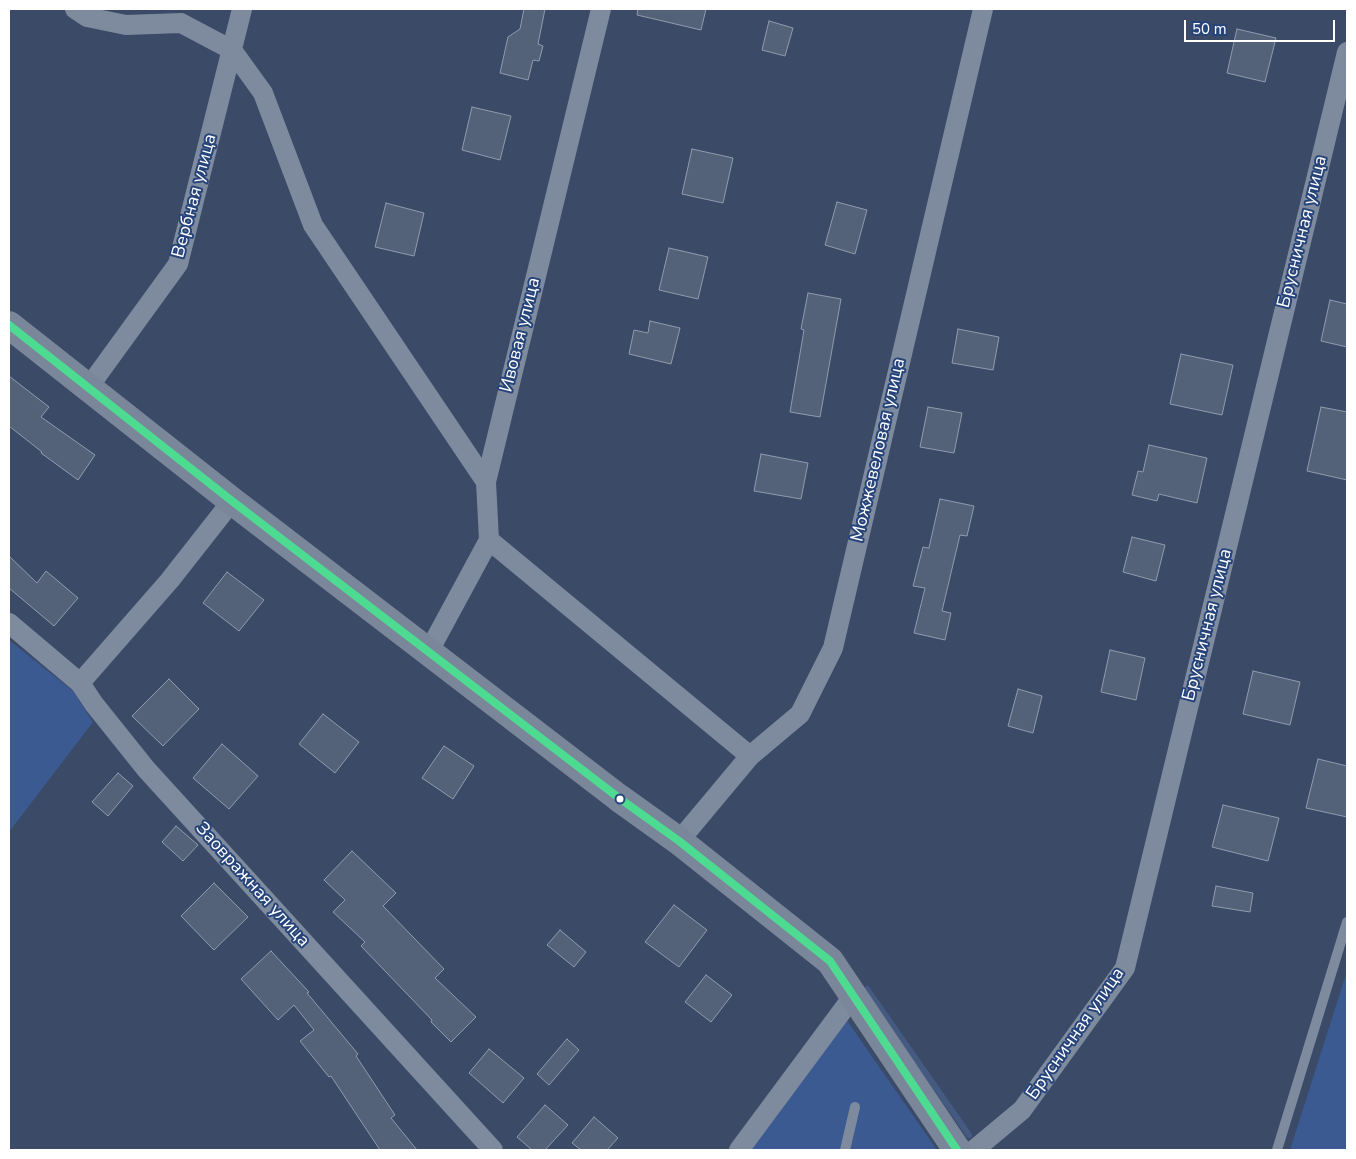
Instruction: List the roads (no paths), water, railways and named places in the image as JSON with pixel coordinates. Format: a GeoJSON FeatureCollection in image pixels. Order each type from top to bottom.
{"type":"FeatureCollection","features":[{"type":"Feature","properties":{"kind":"street"},"geometry":{"type":"LineString","coordinates":[[75,9],[87,17],[126,25],[181,23],[232,50],[263,93],[313,225],[486,482]]}},
{"type":"Feature","properties":{"kind":"street","name":"Вербная улица"},"geometry":{"type":"LineString","coordinates":[[88,388],[178,264],[242,9]]}},
{"type":"Feature","properties":{"kind":"street","name":"Ивовая улица"},"geometry":{"type":"LineString","coordinates":[[489,540],[486,482],[601,9]]}},
{"type":"Feature","properties":{"kind":"street","name":"Можжевеловая улица"},"geometry":{"type":"LineString","coordinates":[[679,841],[750,756],[800,714],[832,648],[982,9]]}},
{"type":"Feature","properties":{"kind":"street","name":"Брусничная улица"},"geometry":{"type":"LineString","coordinates":[[974,1150],[1022,1110],[1124,968],[1347,52]]}},
{"type":"Feature","properties":{"kind":"street"},"geometry":{"type":"LineString","coordinates":[[9,326],[232,501],[619,798],[679,841],[830,961],[958,1150]]}},
{"type":"Feature","properties":{"kind":"street"},"geometry":{"type":"LineString","coordinates":[[80,683],[170,580],[232,501]]}},
{"type":"Feature","properties":{"kind":"street"},"geometry":{"type":"LineString","coordinates":[[429,651],[489,540],[750,756]]}},
{"type":"Feature","properties":{"kind":"street","name":"Заовражная улица"},"geometry":{"type":"LineString","coordinates":[[9,623],[80,683],[94,704],[146,769],[494,1150]]}},
{"type":"Feature","properties":{"kind":"street"},"geometry":{"type":"LineString","coordinates":[[739,1150],[854,995]]}},
{"type":"Feature","properties":{"kind":"lane"},"geometry":{"type":"LineString","coordinates":[[1277,1150],[1347,922]]}},
{"type":"Feature","properties":{"kind":"lane"},"geometry":{"type":"LineString","coordinates":[[844,1150],[855,1106]]}},
{"type":"Feature","properties":{"kind":"waterway"},"geometry":{"type":"LineString","coordinates":[[867,989],[969,1135]]}}]}
